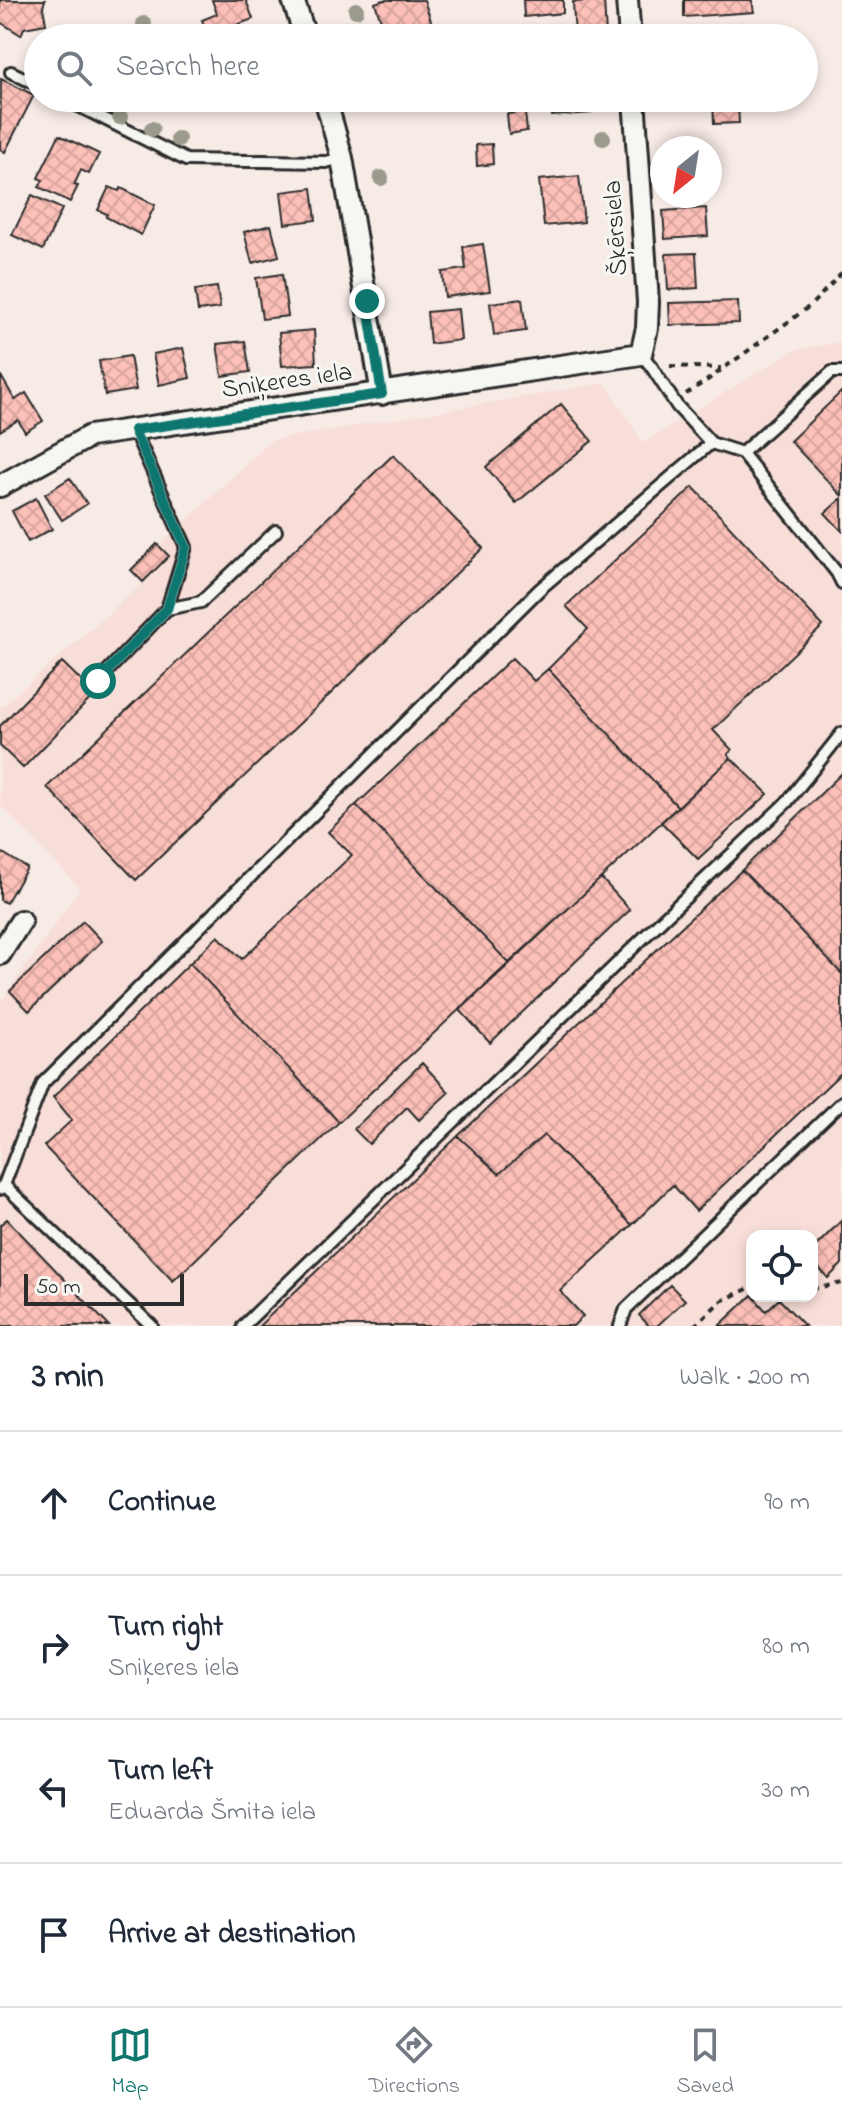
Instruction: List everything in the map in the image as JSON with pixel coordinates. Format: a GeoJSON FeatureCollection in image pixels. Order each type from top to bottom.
{"type":"FeatureCollection","features":[{"type":"Feature","properties":{"kind":"street"},"geometry":{"type":"LineString","coordinates":[[293,0],[301,24]]}},
{"type":"Feature","properties":{"kind":"street"},"geometry":{"type":"LineString","coordinates":[[627,0],[629,24]]}},
{"type":"Feature","properties":{"kind":"street"},"geometry":{"type":"LineString","coordinates":[[329,112],[342,158],[382,394]]}},
{"type":"Feature","properties":{"kind":"street","name":"Šķērsiela"},"geometry":{"type":"LineString","coordinates":[[635,112],[648,302],[646,360]]}},
{"type":"Feature","properties":{"kind":"street","name":"Sniķeres iela"},"geometry":{"type":"LineString","coordinates":[[0,486],[90,436],[646,360]]}},
{"type":"Feature","properties":{"kind":"street"},"geometry":{"type":"LineString","coordinates":[[0,954],[21,921]]}},
{"type":"Feature","properties":{"kind":"lane"},"geometry":{"type":"LineString","coordinates":[[11,72],[24,78]]}},
{"type":"Feature","properties":{"kind":"lane"},"geometry":{"type":"LineString","coordinates":[[91,112],[186,160],[326,162],[342,158]]}},
{"type":"Feature","properties":{"kind":"lane"},"geometry":{"type":"LineString","coordinates":[[646,360],[674,402],[711,443],[742,453],[842,583]]}},
{"type":"Feature","properties":{"kind":"lane"},"geometry":{"type":"LineString","coordinates":[[742,453],[832,372],[842,372]]}},
{"type":"Feature","properties":{"kind":"lane"},"geometry":{"type":"LineString","coordinates":[[98,681],[167,609],[186,547],[134,430]]}},
{"type":"Feature","properties":{"kind":"lane"},"geometry":{"type":"LineString","coordinates":[[152,1326],[2,1187],[43,1083],[540,589],[711,443]]}},
{"type":"Feature","properties":{"kind":"lane"},"geometry":{"type":"LineString","coordinates":[[167,609],[201,602],[276,531]]}},
{"type":"Feature","properties":{"kind":"lane"},"geometry":{"type":"LineString","coordinates":[[243,1326],[787,802],[842,733]]}},
{"type":"Feature","properties":{"kind":"lane"},"geometry":{"type":"LineString","coordinates":[[620,1326],[626,1309],[842,1102]]}},
{"type":"Feature","properties":{"kind":"path"},"geometry":{"type":"LineString","coordinates":[[674,402],[810,306],[842,273]]}},
{"type":"Feature","properties":{"kind":"path"},"geometry":{"type":"LineString","coordinates":[[646,360],[724,369]]}},
{"type":"Feature","properties":{"kind":"path"},"geometry":{"type":"LineString","coordinates":[[818,1289],[842,1283]]}},
{"type":"Feature","properties":{"kind":"path"},"geometry":{"type":"LineString","coordinates":[[694,1326],[721,1301],[746,1290]]}},
{"type":"Feature","properties":{"kind":"shaded area"},"geometry":{"type":"Polygon","coordinates":[[[842,342],[842,1326],[0,1326],[0,1003],[80,888],[0,805],[0,708],[139,587],[169,556],[159,546],[272,440],[605,383],[643,443],[794,350],[842,342]]]}},
{"type":"Feature","properties":{"kind":"building"},"geometry":{"type":"Polygon","coordinates":[[[0,0],[45,0],[46,24],[24,24],[21,35],[0,22],[0,0]]]}},
{"type":"Feature","properties":{"kind":"building"},"geometry":{"type":"Polygon","coordinates":[[[212,0],[246,0],[253,19],[239,24],[204,24],[202,20],[217,14],[212,0]]]}},
{"type":"Feature","properties":{"kind":"building"},"geometry":{"type":"Polygon","coordinates":[[[384,0],[424,0],[432,24],[382,24],[375,3],[384,0]]]}},
{"type":"Feature","properties":{"kind":"building"},"geometry":{"type":"Polygon","coordinates":[[[523,0],[563,0],[563,13],[524,17],[523,0]]]}},
{"type":"Feature","properties":{"kind":"building"},"geometry":{"type":"Polygon","coordinates":[[[604,0],[605,24],[574,24],[573,2],[604,0]]]}},
{"type":"Feature","properties":{"kind":"building"},"geometry":{"type":"Polygon","coordinates":[[[684,0],[752,0],[754,12],[684,17],[684,0]]]}},
{"type":"Feature","properties":{"kind":"building"},"geometry":{"type":"Polygon","coordinates":[[[1,79],[24,90],[25,112],[5,152],[0,149],[1,79]]]}},
{"type":"Feature","properties":{"kind":"building"},"geometry":{"type":"Polygon","coordinates":[[[525,112],[527,131],[509,134],[507,114],[525,112]]]}},
{"type":"Feature","properties":{"kind":"building"},"geometry":{"type":"Polygon","coordinates":[[[552,112],[591,112],[591,113],[552,116],[552,112]]]}},
{"type":"Feature","properties":{"kind":"building"},"geometry":{"type":"Polygon","coordinates":[[[714,112],[738,112],[739,123],[714,124],[714,112]]]}},
{"type":"Feature","properties":{"kind":"building"},"geometry":{"type":"Polygon","coordinates":[[[59,135],[99,154],[89,174],[81,170],[70,202],[39,187],[43,180],[38,178],[59,135]]]}},
{"type":"Feature","properties":{"kind":"building"},"geometry":{"type":"Polygon","coordinates":[[[492,144],[493,164],[477,166],[476,145],[492,144]]]}},
{"type":"Feature","properties":{"kind":"building"},"geometry":{"type":"Polygon","coordinates":[[[579,176],[584,222],[544,226],[539,180],[579,176]]]}},
{"type":"Feature","properties":{"kind":"building"},"geometry":{"type":"Polygon","coordinates":[[[109,187],[119,191],[121,188],[155,205],[141,235],[98,210],[109,187]]]}},
{"type":"Feature","properties":{"kind":"building"},"geometry":{"type":"Polygon","coordinates":[[[312,188],[316,220],[285,224],[281,192],[312,188]]]}},
{"type":"Feature","properties":{"kind":"building"},"geometry":{"type":"Polygon","coordinates":[[[32,195],[62,209],[43,250],[12,235],[32,195]]]}},
{"type":"Feature","properties":{"kind":"building"},"geometry":{"type":"Polygon","coordinates":[[[706,208],[708,236],[665,239],[663,211],[706,208]]]}},
{"type":"Feature","properties":{"kind":"building"},"geometry":{"type":"Polygon","coordinates":[[[271,225],[279,256],[252,263],[244,232],[271,225]]]}},
{"type":"Feature","properties":{"kind":"building"},"geometry":{"type":"Polygon","coordinates":[[[483,244],[490,291],[445,297],[442,272],[466,269],[463,247],[483,244]]]}},
{"type":"Feature","properties":{"kind":"building"},"geometry":{"type":"Polygon","coordinates":[[[696,253],[698,288],[668,290],[666,254],[696,253]]]}},
{"type":"Feature","properties":{"kind":"building"},"geometry":{"type":"Polygon","coordinates":[[[282,274],[288,316],[262,319],[256,278],[282,274]]]}},
{"type":"Feature","properties":{"kind":"building"},"geometry":{"type":"Polygon","coordinates":[[[217,287],[220,308],[198,311],[195,290],[217,287]]]}},
{"type":"Feature","properties":{"kind":"building"},"geometry":{"type":"Polygon","coordinates":[[[522,299],[526,331],[494,335],[490,303],[522,299]]]}},
{"type":"Feature","properties":{"kind":"building"},"geometry":{"type":"Polygon","coordinates":[[[738,301],[739,323],[670,325],[669,303],[738,301]]]}},
{"type":"Feature","properties":{"kind":"building"},"geometry":{"type":"Polygon","coordinates":[[[458,309],[461,340],[430,344],[427,312],[458,309]]]}},
{"type":"Feature","properties":{"kind":"building"},"geometry":{"type":"Polygon","coordinates":[[[314,330],[316,364],[282,366],[279,333],[314,330]]]}},
{"type":"Feature","properties":{"kind":"building"},"geometry":{"type":"Polygon","coordinates":[[[245,341],[250,372],[222,376],[217,344],[245,341]]]}},
{"type":"Feature","properties":{"kind":"building"},"geometry":{"type":"Polygon","coordinates":[[[183,348],[190,378],[159,385],[153,354],[183,348]]]}},
{"type":"Feature","properties":{"kind":"building"},"geometry":{"type":"Polygon","coordinates":[[[130,356],[136,390],[105,395],[99,361],[130,356]]]}},
{"type":"Feature","properties":{"kind":"building"},"geometry":{"type":"Polygon","coordinates":[[[1,376],[15,400],[26,393],[43,421],[25,432],[18,420],[0,431],[1,376]]]}},
{"type":"Feature","properties":{"kind":"building"},"geometry":{"type":"Polygon","coordinates":[[[842,391],[842,496],[790,441],[842,391]]]}},
{"type":"Feature","properties":{"kind":"building"},"geometry":{"type":"Polygon","coordinates":[[[561,404],[592,441],[516,503],[486,467],[561,404]]]}},
{"type":"Feature","properties":{"kind":"building"},"geometry":{"type":"Polygon","coordinates":[[[393,455],[483,548],[136,880],[47,787],[393,455]]]}},
{"type":"Feature","properties":{"kind":"building"},"geometry":{"type":"Polygon","coordinates":[[[70,478],[87,504],[62,520],[45,494],[70,478]]]}},
{"type":"Feature","properties":{"kind":"building"},"geometry":{"type":"Polygon","coordinates":[[[693,487],[823,626],[713,730],[732,750],[728,754],[731,758],[678,807],[548,669],[588,629],[566,606],[693,487]]]}},
{"type":"Feature","properties":{"kind":"building"},"geometry":{"type":"Polygon","coordinates":[[[36,498],[52,529],[28,542],[12,511],[36,498]]]}},
{"type":"Feature","properties":{"kind":"building"},"geometry":{"type":"Polygon","coordinates":[[[842,498],[842,531],[825,513],[842,498]]]}},
{"type":"Feature","properties":{"kind":"building"},"geometry":{"type":"Polygon","coordinates":[[[157,544],[169,556],[143,582],[131,570],[157,544]]]}},
{"type":"Feature","properties":{"kind":"building"},"geometry":{"type":"Polygon","coordinates":[[[512,658],[534,681],[548,669],[678,807],[509,963],[356,805],[512,658]]]}},
{"type":"Feature","properties":{"kind":"building"},"geometry":{"type":"Polygon","coordinates":[[[62,662],[95,694],[23,768],[0,746],[0,726],[62,662]]]}},
{"type":"Feature","properties":{"kind":"building"},"geometry":{"type":"Polygon","coordinates":[[[731,758],[768,794],[698,859],[661,822],[731,758]]]}},
{"type":"Feature","properties":{"kind":"building"},"geometry":{"type":"Polygon","coordinates":[[[842,773],[842,974],[742,870],[842,773]]]}},
{"type":"Feature","properties":{"kind":"building"},"geometry":{"type":"Polygon","coordinates":[[[356,805],[509,963],[339,1122],[190,963],[218,936],[242,959],[352,855],[328,832],[356,805]]]}},
{"type":"Feature","properties":{"kind":"building"},"geometry":{"type":"Polygon","coordinates":[[[3,853],[27,868],[6,903],[0,900],[0,858],[3,853]]]}},
{"type":"Feature","properties":{"kind":"building"},"geometry":{"type":"Polygon","coordinates":[[[742,870],[842,974],[842,1072],[696,1211],[673,1185],[632,1225],[544,1135],[499,1174],[458,1136],[742,870]]]}},
{"type":"Feature","properties":{"kind":"building"},"geometry":{"type":"Polygon","coordinates":[[[601,878],[630,910],[490,1043],[460,1010],[601,878]]]}},
{"type":"Feature","properties":{"kind":"building"},"geometry":{"type":"Polygon","coordinates":[[[83,921],[102,941],[29,1011],[10,991],[83,921]]]}},
{"type":"Feature","properties":{"kind":"building"},"geometry":{"type":"Polygon","coordinates":[[[190,963],[339,1122],[173,1281],[44,1146],[72,1120],[53,1097],[190,963]]]}},
{"type":"Feature","properties":{"kind":"building"},"geometry":{"type":"Polygon","coordinates":[[[422,1063],[449,1092],[419,1120],[407,1107],[369,1144],[354,1129],[422,1063]]]}},
{"type":"Feature","properties":{"kind":"building"},"geometry":{"type":"Polygon","coordinates":[[[544,1135],[632,1225],[560,1291],[583,1316],[573,1326],[259,1326],[458,1136],[499,1174],[544,1135]]]}},
{"type":"Feature","properties":{"kind":"building"},"geometry":{"type":"Polygon","coordinates":[[[7,1219],[109,1326],[0,1326],[0,1225],[7,1219]]]}},
{"type":"Feature","properties":{"kind":"building"},"geometry":{"type":"Polygon","coordinates":[[[842,1220],[842,1264],[828,1278],[818,1267],[818,1244],[842,1220]]]}},
{"type":"Feature","properties":{"kind":"building"},"geometry":{"type":"Polygon","coordinates":[[[670,1285],[685,1300],[657,1326],[649,1326],[639,1315],[670,1285]]]}},
{"type":"Feature","properties":{"kind":"building"},"geometry":{"type":"Polygon","coordinates":[[[746,1301],[758,1302],[766,1311],[776,1302],[782,1302],[805,1326],[719,1326],[746,1301]]]}},
{"type":"Feature","properties":{"kind":"route"},"geometry":{"type":"LineString","coordinates":[[98,681],[167,609],[186,547],[134,430],[382,394],[367,301]]}}]}
